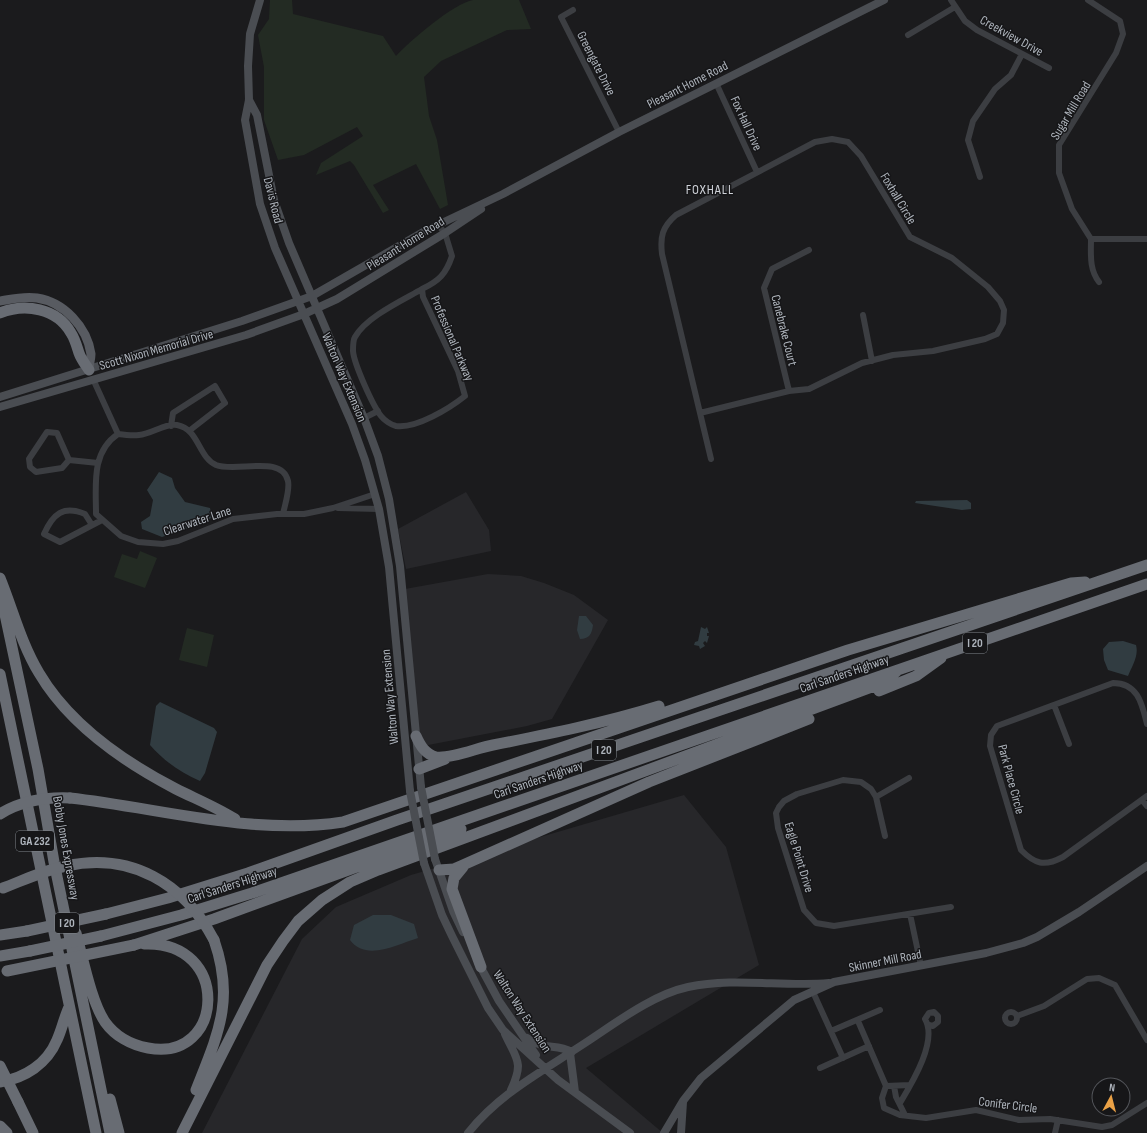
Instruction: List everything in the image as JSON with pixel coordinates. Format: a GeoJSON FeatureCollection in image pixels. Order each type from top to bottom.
{"type":"FeatureCollection","features":[{"type":"Feature","properties":{"kind":"highway"},"geometry":{"type":"LineString","coordinates":[[0,313],[20,308],[33,308],[48,312],[57,318],[72,333],[80,355],[91,374]]}},
{"type":"Feature","properties":{"kind":"highway","name":"Carl Sanders Highway"},"geometry":{"type":"LineString","coordinates":[[0,935],[27,931],[106,914],[182,894],[248,873],[405,817],[1147,565]]}},
{"type":"Feature","properties":{"kind":"highway"},"geometry":{"type":"LineString","coordinates":[[0,578],[24,644],[39,673],[50,689],[76,719],[98,739],[152,775],[216,807],[239,822]]}},
{"type":"Feature","properties":{"kind":"highway"},"geometry":{"type":"LineString","coordinates":[[0,814],[31,801],[52,798],[70,798],[239,822],[286,827],[307,827],[343,822],[848,650],[1071,582],[1100,581]]}},
{"type":"Feature","properties":{"kind":"highway","name":"Carl Sanders Highway"},"geometry":{"type":"LineString","coordinates":[[0,956],[101,936],[181,915],[231,899],[899,668],[1147,584]]}},
{"type":"Feature","properties":{"kind":"highway","name":"Bobby Jones Expressway"},"geometry":{"type":"LineString","coordinates":[[0,591],[38,769],[57,875],[110,1133]]}},
{"type":"Feature","properties":{"kind":"highway"},"geometry":{"type":"LineString","coordinates":[[437,865],[454,869],[649,782],[916,676],[949,652]]}},
{"type":"Feature","properties":{"kind":"highway"},"geometry":{"type":"LineString","coordinates":[[182,1133],[276,949],[306,914],[336,890],[378,870],[885,682],[899,668]]}},
{"type":"Feature","properties":{"kind":"highway","name":"GA 232"},"geometry":{"type":"LineString","coordinates":[[0,674],[96,1133]]}},
{"type":"Feature","properties":{"kind":"highway"},"geometry":{"type":"LineString","coordinates":[[416,736],[422,748],[436,757],[448,756],[553,734],[694,696],[712,696]]}},
{"type":"Feature","properties":{"kind":"highway"},"geometry":{"type":"LineString","coordinates":[[419,769],[438,761],[510,742]]}},
{"type":"Feature","properties":{"kind":"highway"},"geometry":{"type":"LineString","coordinates":[[2,972],[134,945],[214,919],[506,812],[541,792]]}},
{"type":"Feature","properties":{"kind":"highway"},"geometry":{"type":"LineString","coordinates":[[52,845],[58,861],[71,915],[95,999],[106,1022],[112,1030],[128,1042],[142,1047],[159,1050],[180,1045],[195,1034],[205,1017],[209,998],[204,978],[195,964],[176,950],[159,945],[134,945]]}},
{"type":"Feature","properties":{"kind":"highway"},"geometry":{"type":"LineString","coordinates":[[2,888],[65,866],[92,862],[132,867],[163,882],[183,896],[196,911],[214,940],[223,973],[223,1010],[218,1032],[196,1090],[190,1118]]}},
{"type":"Feature","properties":{"kind":"highway"},"geometry":{"type":"LineString","coordinates":[[467,863],[456,873],[452,889],[480,967]]}},
{"type":"Feature","properties":{"kind":"highway"},"geometry":{"type":"LineString","coordinates":[[0,1082],[15,1080],[27,1074],[40,1064],[57,1041],[69,1007]]}},
{"type":"Feature","properties":{"kind":"highway"},"geometry":{"type":"LineString","coordinates":[[89,1030],[106,1079],[119,1133]]}},
{"type":"Feature","properties":{"kind":"highway"},"geometry":{"type":"LineString","coordinates":[[0,1066],[33,1133]]}},
{"type":"Feature","properties":{"kind":"highway"},"geometry":{"type":"LineString","coordinates":[[86,1084],[92,1133]]}},
{"type":"Feature","properties":{"kind":"highway"},"geometry":{"type":"LineString","coordinates":[[0,1126],[7,1133]]}},
{"type":"Feature","properties":{"kind":"main road","name":"Davis Road"},"geometry":{"type":"LineString","coordinates":[[260,0],[250,34],[248,66],[249,100],[245,120],[260,204],[275,248],[298,301]]}},
{"type":"Feature","properties":{"kind":"main road","name":"Pleasant Home Road"},"geometry":{"type":"LineString","coordinates":[[312,296],[438,225],[503,194],[619,132],[884,0]]}},
{"type":"Feature","properties":{"kind":"main road","name":"Davis Road"},"geometry":{"type":"LineString","coordinates":[[249,100],[257,115],[274,200],[289,243],[312,296]]}},
{"type":"Feature","properties":{"kind":"main road","name":"Pleasant Home Road"},"geometry":{"type":"LineString","coordinates":[[317,308],[337,299],[445,233],[503,194]]}},
{"type":"Feature","properties":{"kind":"main road","name":"Scott Nixon Memorial Drive"},"geometry":{"type":"LineString","coordinates":[[0,407],[312,296]]}},
{"type":"Feature","properties":{"kind":"main road","name":"Walton Way Extension"},"geometry":{"type":"LineString","coordinates":[[312,296],[364,418],[378,456],[389,499],[402,586],[421,787],[437,865],[453,911],[480,967],[499,1002],[546,1069]]}},
{"type":"Feature","properties":{"kind":"main road"},"geometry":{"type":"LineString","coordinates":[[0,301],[15,298],[37,298],[55,304],[63,309],[76,321],[85,337],[91,355],[91,374]]}},
{"type":"Feature","properties":{"kind":"main road","name":"Walton Way Extension"},"geometry":{"type":"LineString","coordinates":[[298,301],[352,424],[365,460],[379,509],[391,586],[410,791],[424,864],[442,915],[488,1008],[503,1030],[546,1069],[630,1133]]}},
{"type":"Feature","properties":{"kind":"main road","name":"Scott Nixon Memorial Drive"},"geometry":{"type":"LineString","coordinates":[[0,397],[239,337],[317,308]]}},
{"type":"Feature","properties":{"kind":"main road"},"geometry":{"type":"LineString","coordinates":[[391,586],[402,586]]}},
{"type":"Feature","properties":{"kind":"main road"},"geometry":{"type":"LineString","coordinates":[[408,776],[419,769]]}},
{"type":"Feature","properties":{"kind":"main road"},"geometry":{"type":"LineString","coordinates":[[424,864],[437,865]]}},
{"type":"Feature","properties":{"kind":"main road","name":"Skinner Mill Road"},"geometry":{"type":"LineString","coordinates":[[664,1133],[683,1101],[701,1078],[794,1000],[834,982],[986,953],[1037,937],[1079,912],[1147,866]]}},
{"type":"Feature","properties":{"kind":"main road"},"geometry":{"type":"LineString","coordinates":[[468,1133],[485,1113],[510,1091],[624,1017],[660,998],[687,987],[740,983],[788,984],[834,982]]}},
{"type":"Feature","properties":{"kind":"main road"},"geometry":{"type":"LineString","coordinates":[[788,984],[794,1000]]}},
{"type":"Feature","properties":{"kind":"main road"},"geometry":{"type":"LineString","coordinates":[[503,1030],[519,1061],[519,1072],[510,1091]]}},
{"type":"Feature","properties":{"kind":"main road"},"geometry":{"type":"LineString","coordinates":[[522,1034],[540,1046],[558,1046],[571,1052]]}},
{"type":"Feature","properties":{"kind":"main road"},"geometry":{"type":"LineString","coordinates":[[571,1052],[575,1092]]}},
{"type":"Feature","properties":{"kind":"main road"},"geometry":{"type":"LineString","coordinates":[[681,1133],[683,1101]]}},
{"type":"Feature","properties":{"kind":"street","name":"Creekview Drive"},"geometry":{"type":"LineString","coordinates":[[951,0],[965,21],[977,30],[1049,68]]}},
{"type":"Feature","properties":{"kind":"street","name":"Sugar Mill Road"},"geometry":{"type":"LineString","coordinates":[[1088,0],[1120,21],[1123,34],[1116,53],[1059,145],[1059,173],[1072,209],[1091,239]]}},
{"type":"Feature","properties":{"kind":"street"},"geometry":{"type":"LineString","coordinates":[[908,35],[955,7]]}},
{"type":"Feature","properties":{"kind":"street","name":"Greengate Drive"},"geometry":{"type":"LineString","coordinates":[[573,10],[561,18],[619,132]]}},
{"type":"Feature","properties":{"kind":"street"},"geometry":{"type":"LineString","coordinates":[[980,177],[968,140],[973,121],[995,90],[1011,75],[1022,54]]}},
{"type":"Feature","properties":{"kind":"street","name":"Fox Hall Drive"},"geometry":{"type":"LineString","coordinates":[[716,83],[757,172]]}},
{"type":"Feature","properties":{"kind":"street","name":"Foxhall Circle"},"geometry":{"type":"LineString","coordinates":[[700,413],[789,391],[809,389],[853,366],[872,360],[893,355],[956,346],[985,340],[997,334],[1004,323],[1004,310],[1000,301],[988,287],[952,258],[910,237],[861,156],[848,142],[832,139],[815,142],[792,156],[757,172],[676,215],[667,222],[662,230],[662,254],[700,413],[711,459]]}},
{"type":"Feature","properties":{"kind":"street","name":"Professional Parkway"},"geometry":{"type":"LineString","coordinates":[[422,289],[423,297],[458,371],[465,396],[450,407],[409,426],[394,425],[381,416],[370,396],[353,352],[354,338],[360,330],[379,315],[422,289],[434,284],[444,276],[452,256],[445,233],[438,225]]}},
{"type":"Feature","properties":{"kind":"street"},"geometry":{"type":"LineString","coordinates":[[1099,282],[1093,275],[1091,264],[1091,239],[1147,239]]}},
{"type":"Feature","properties":{"kind":"street","name":"Canebrake Court"},"geometry":{"type":"LineString","coordinates":[[789,391],[764,288],[772,269],[809,250]]}},
{"type":"Feature","properties":{"kind":"street"},"geometry":{"type":"LineString","coordinates":[[863,315],[872,360]]}},
{"type":"Feature","properties":{"kind":"street"},"geometry":{"type":"LineString","coordinates":[[91,374],[118,434]]}},
{"type":"Feature","properties":{"kind":"street"},"geometry":{"type":"LineString","coordinates":[[171,426],[173,413],[215,386],[225,402],[189,431]]}},
{"type":"Feature","properties":{"kind":"street"},"geometry":{"type":"LineString","coordinates":[[364,418],[378,411]]}},
{"type":"Feature","properties":{"kind":"street"},"geometry":{"type":"LineString","coordinates":[[92,525],[85,514],[68,510],[62,511],[57,514],[44,534],[60,542],[102,520],[96,514],[98,462],[101,453],[110,440],[118,434],[139,435],[176,425],[189,431],[205,457],[217,465],[228,467],[274,466],[284,472],[288,482],[283,514]]}},
{"type":"Feature","properties":{"kind":"street"},"geometry":{"type":"LineString","coordinates":[[53,431],[57,433],[69,460],[62,468],[36,472],[30,467],[29,459],[47,432],[53,431]]}},
{"type":"Feature","properties":{"kind":"street"},"geometry":{"type":"LineString","coordinates":[[69,460],[98,462]]}},
{"type":"Feature","properties":{"kind":"street","name":"Clearwater Lane"},"geometry":{"type":"LineString","coordinates":[[102,520],[121,536],[138,542],[163,544],[178,541],[233,519],[283,514],[304,514],[332,508],[375,494]]}},
{"type":"Feature","properties":{"kind":"street"},"geometry":{"type":"LineString","coordinates":[[332,508],[379,509]]}},
{"type":"Feature","properties":{"kind":"street","name":"Park Place Circle"},"geometry":{"type":"LineString","coordinates":[[1147,724],[1138,697],[1123,683],[1114,684],[1006,721],[997,726],[991,735],[990,746],[1021,850],[1031,861],[1042,863],[1054,862],[1063,858],[1145,798],[1147,806]]}},
{"type":"Feature","properties":{"kind":"street"},"geometry":{"type":"LineString","coordinates":[[1054,705],[1069,744]]}},
{"type":"Feature","properties":{"kind":"street"},"geometry":{"type":"LineString","coordinates":[[885,836],[876,797],[909,778]]}},
{"type":"Feature","properties":{"kind":"street","name":"Eagle Point Drive"},"geometry":{"type":"LineString","coordinates":[[876,797],[871,789],[861,782],[843,780],[797,794],[784,801],[779,807],[776,813],[778,828],[804,910],[816,923],[834,926],[951,907]]}},
{"type":"Feature","properties":{"kind":"street"},"geometry":{"type":"LineString","coordinates":[[910,914],[921,966]]}},
{"type":"Feature","properties":{"kind":"street"},"geometry":{"type":"LineString","coordinates":[[1017,1016],[1044,1006],[1087,979],[1093,977],[1099,978],[1115,985],[1147,1040]]}},
{"type":"Feature","properties":{"kind":"street"},"geometry":{"type":"LineString","coordinates":[[813,992],[843,1058]]}},
{"type":"Feature","properties":{"kind":"street"},"geometry":{"type":"LineString","coordinates":[[831,1031],[858,1021],[880,1010]]}},
{"type":"Feature","properties":{"kind":"street"},"geometry":{"type":"LineString","coordinates":[[858,1021],[886,1086],[910,1086]]}},
{"type":"Feature","properties":{"kind":"street"},"geometry":{"type":"LineString","coordinates":[[900,1103],[910,1086],[926,1049],[929,1025]]}},
{"type":"Feature","properties":{"kind":"street"},"geometry":{"type":"LineString","coordinates":[[820,1068],[869,1046]]}},
{"type":"Feature","properties":{"kind":"street","name":"Conifer Circle"},"geometry":{"type":"LineString","coordinates":[[886,1086],[882,1098],[884,1108],[905,1115],[926,1118],[976,1110],[1018,1120],[1058,1120],[1102,1126],[1112,1125],[1147,1103]]}},
{"type":"Feature","properties":{"kind":"street"},"geometry":{"type":"LineString","coordinates":[[894,1086],[896,1097],[905,1115]]}},
{"type":"Feature","properties":{"kind":"street"},"geometry":{"type":"LineString","coordinates":[[1055,1133],[1058,1120]]}},
{"type":"Feature","properties":{"kind":"shaded area"},"geometry":{"type":"Polygon","coordinates":[[[270,0],[292,0],[293,14],[383,36],[396,56],[411,41],[444,15],[465,3],[473,0],[519,0],[531,29],[507,30],[441,61],[424,77],[429,116],[437,140],[448,205],[440,209],[416,164],[373,185],[389,210],[383,213],[354,165],[350,161],[316,175],[321,163],[363,136],[357,127],[304,155],[278,160],[264,120],[264,67],[258,35],[269,19],[270,0]]]}},
{"type":"Feature","properties":{"kind":"shaded area"},"geometry":{"type":"Polygon","coordinates":[[[159,472],[172,478],[175,488],[185,502],[210,508],[212,517],[206,522],[162,537],[142,529],[141,522],[150,516],[153,500],[147,490],[159,472]]]}},
{"type":"Feature","properties":{"kind":"shaded area"},"geometry":{"type":"Polygon","coordinates":[[[466,492],[489,530],[491,551],[406,569],[398,529],[466,492]]]}},
{"type":"Feature","properties":{"kind":"shaded area"},"geometry":{"type":"Polygon","coordinates":[[[967,500],[971,503],[971,509],[962,510],[915,503],[916,501],[967,500]]]}},
{"type":"Feature","properties":{"kind":"shaded area"},"geometry":{"type":"Polygon","coordinates":[[[140,551],[157,558],[145,588],[114,577],[122,554],[137,559],[140,551]]]}},
{"type":"Feature","properties":{"kind":"shaded area"},"geometry":{"type":"Polygon","coordinates":[[[488,574],[521,576],[544,583],[574,595],[608,620],[552,719],[527,726],[423,746],[419,739],[405,589],[488,574]]]}},
{"type":"Feature","properties":{"kind":"shaded area"},"geometry":{"type":"Polygon","coordinates":[[[579,616],[586,616],[593,625],[590,635],[583,639],[580,639],[577,630],[579,616]]]}},
{"type":"Feature","properties":{"kind":"shaded area"},"geometry":{"type":"Polygon","coordinates":[[[701,627],[705,629],[707,627],[709,633],[707,633],[707,636],[709,636],[707,643],[705,641],[703,643],[705,646],[700,649],[699,646],[694,645],[695,642],[698,641],[701,627]]]}},
{"type":"Feature","properties":{"kind":"shaded area"},"geometry":{"type":"Polygon","coordinates":[[[187,628],[214,635],[207,667],[179,660],[187,628]]]}},
{"type":"Feature","properties":{"kind":"shaded area"},"geometry":{"type":"Polygon","coordinates":[[[1123,641],[1136,645],[1137,649],[1135,661],[1128,676],[1108,670],[1104,660],[1103,649],[1109,642],[1123,641]]]}},
{"type":"Feature","properties":{"kind":"shaded area"},"geometry":{"type":"Polygon","coordinates":[[[160,702],[214,728],[217,732],[205,773],[200,781],[173,766],[150,745],[156,706],[160,702]]]}},
{"type":"Feature","properties":{"kind":"shaded area"},"geometry":{"type":"Polygon","coordinates":[[[684,795],[726,847],[759,965],[586,1068],[663,1133],[202,1133],[302,939],[336,907],[411,875],[684,795]]]}},
{"type":"Feature","properties":{"kind":"shaded area"},"geometry":{"type":"Polygon","coordinates":[[[373,915],[391,915],[414,924],[418,938],[382,950],[365,950],[357,946],[350,940],[354,925],[373,915]]]}},
{"type":"Feature","properties":{"kind":"district","name":"FOXHALL"},"geometry":{"type":"Point","coordinates":[710,189]}}]}
